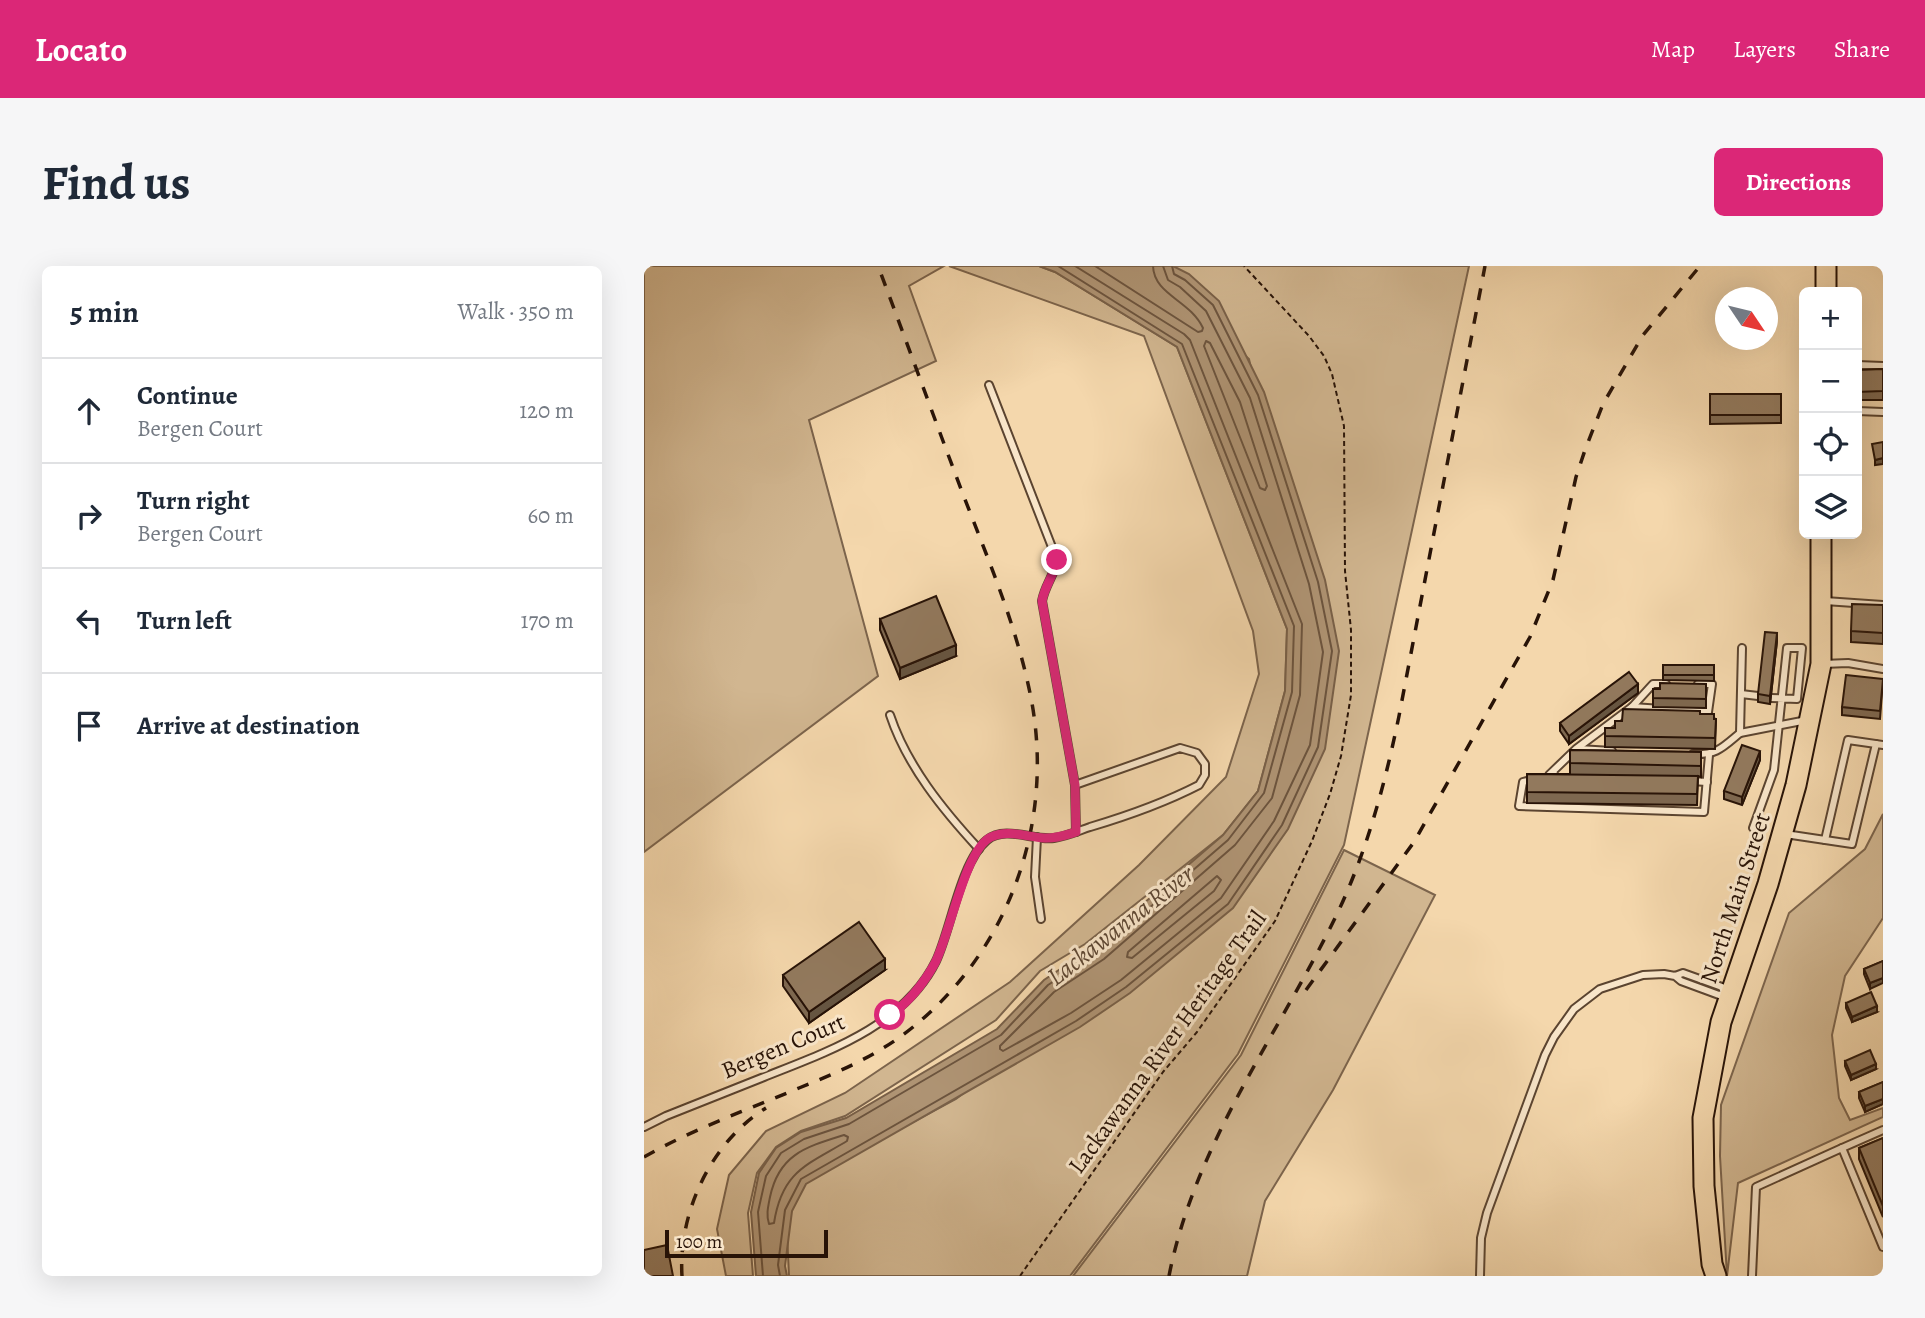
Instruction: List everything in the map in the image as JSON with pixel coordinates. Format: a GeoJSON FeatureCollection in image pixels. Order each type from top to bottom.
{"type":"FeatureCollection","features":[{"type":"Feature","properties":{"kind":"main road"},"geometry":{"type":"LineString","coordinates":[[1826,266],[1826,287]]}},
{"type":"Feature","properties":{"kind":"main road","name":"North Main Street"},"geometry":{"type":"LineString","coordinates":[[1716,1276],[1712,1264],[1704,1186],[1703,1118],[1727,993],[1783,834],[1821,664],[1821,539]]}},
{"type":"Feature","properties":{"kind":"lane"},"geometry":{"type":"LineString","coordinates":[[1862,365],[1883,366]]}},
{"type":"Feature","properties":{"kind":"lane"},"geometry":{"type":"LineString","coordinates":[[989,385],[1057,560],[1054,575],[1045,585],[1042,601],[1075,785],[1076,832]]}},
{"type":"Feature","properties":{"kind":"lane"},"geometry":{"type":"LineString","coordinates":[[1862,411],[1883,412]]}},
{"type":"Feature","properties":{"kind":"lane"},"geometry":{"type":"LineString","coordinates":[[1820,600],[1883,605]]}},
{"type":"Feature","properties":{"kind":"lane"},"geometry":{"type":"LineString","coordinates":[[1740,733],[1742,648]]}},
{"type":"Feature","properties":{"kind":"lane"},"geometry":{"type":"LineString","coordinates":[[1754,828],[1774,770],[1778,725],[1781,699],[1783,679],[1786,662],[1787,648],[1802,648],[1797,699],[1781,699],[1770,698]]}},
{"type":"Feature","properties":{"kind":"lane"},"geometry":{"type":"LineString","coordinates":[[1786,662],[1801,662]]}},
{"type":"Feature","properties":{"kind":"lane"},"geometry":{"type":"LineString","coordinates":[[1821,664],[1848,663],[1883,669]]}},
{"type":"Feature","properties":{"kind":"lane"},"geometry":{"type":"LineString","coordinates":[[1783,679],[1799,681]]}},
{"type":"Feature","properties":{"kind":"lane"},"geometry":{"type":"LineString","coordinates":[[1549,775],[1576,749],[1632,706],[1653,684],[1676,684]]}},
{"type":"Feature","properties":{"kind":"lane"},"geometry":{"type":"LineString","coordinates":[[1632,706],[1708,712],[1712,684],[1688,684]]}},
{"type":"Feature","properties":{"kind":"lane"},"geometry":{"type":"LineString","coordinates":[[1741,694],[1758,696]]}},
{"type":"Feature","properties":{"kind":"lane"},"geometry":{"type":"LineString","coordinates":[[890,715],[894,729],[919,775],[952,820],[979,849],[991,837],[1003,834],[1052,838],[1139,810],[1199,785],[1205,775],[1206,764],[1197,753],[1180,748],[1075,785]]}},
{"type":"Feature","properties":{"kind":"lane"},"geometry":{"type":"LineString","coordinates":[[1683,754],[1710,755],[1740,733],[1809,719]]}},
{"type":"Feature","properties":{"kind":"lane"},"geometry":{"type":"LineString","coordinates":[[1783,834],[1852,844],[1879,744],[1848,740],[1825,840]]}},
{"type":"Feature","properties":{"kind":"lane"},"geometry":{"type":"LineString","coordinates":[[1576,749],[1616,751]]}},
{"type":"Feature","properties":{"kind":"lane"},"geometry":{"type":"LineString","coordinates":[[1562,775],[1549,775],[1523,782],[1518,806],[1704,811],[1710,755]]}},
{"type":"Feature","properties":{"kind":"lane"},"geometry":{"type":"LineString","coordinates":[[1681,780],[1707,782]]}},
{"type":"Feature","properties":{"kind":"lane"},"geometry":{"type":"LineString","coordinates":[[1037,837],[1035,868],[1041,919]]}},
{"type":"Feature","properties":{"kind":"lane","name":"Bergen Court"},"geometry":{"type":"LineString","coordinates":[[644,1127],[824,1053],[900,1008],[917,990],[935,962],[967,873],[979,849]]}},
{"type":"Feature","properties":{"kind":"lane"},"geometry":{"type":"LineString","coordinates":[[1480,1276],[1480,1238],[1487,1213],[1545,1055],[1564,1020],[1585,999],[1600,989],[1643,975],[1675,976],[1681,981],[1718,995],[1727,993]]}},
{"type":"Feature","properties":{"kind":"lane"},"geometry":{"type":"LineString","coordinates":[[1752,1276],[1756,1187],[1883,1130]]}},
{"type":"Feature","properties":{"kind":"lane"},"geometry":{"type":"LineString","coordinates":[[1842,1148],[1883,1247]]}},
{"type":"Feature","properties":{"kind":"path","name":"Lackawanna River Heritage Trail"},"geometry":{"type":"LineString","coordinates":[[1020,1276],[1163,1072],[1197,1032],[1275,921],[1330,794],[1341,756],[1351,682],[1351,630],[1345,571],[1344,426],[1332,373],[1324,356],[1244,266]]}},
{"type":"Feature","properties":{"kind":"shaded area"},"geometry":{"type":"Polygon","coordinates":[[[644,266],[944,266],[909,286],[936,361],[809,420],[878,676],[644,852],[644,266]]]}},
{"type":"Feature","properties":{"kind":"shaded area"},"geometry":{"type":"Polygon","coordinates":[[[949,266],[1039,266],[1055,272],[1177,347],[1287,629],[1285,691],[1258,791],[1223,835],[1085,944],[1040,971],[996,1020],[845,1116],[801,1131],[776,1147],[757,1173],[748,1213],[753,1276],[726,1276],[717,1229],[729,1175],[766,1131],[845,1093],[1010,982],[1139,865],[1226,777],[1259,674],[1253,631],[1144,336],[949,266]]]}},
{"type":"Feature","properties":{"kind":"shaded area"},"geometry":{"type":"Polygon","coordinates":[[[1132,266],[1469,266],[1344,845],[1238,1054],[1070,1276],[789,1276],[785,1191],[956,1099],[1068,1014],[1190,937],[1301,716],[1277,488],[1249,359],[1168,286],[1132,266]]]}},
{"type":"Feature","properties":{"kind":"shaded area"},"geometry":{"type":"Polygon","coordinates":[[[1883,814],[1883,918],[1845,976],[1832,1035],[1839,1098],[1850,1120],[1883,1108],[1883,1117],[1738,1183],[1727,1276],[1720,1156],[1721,1105],[1789,913],[1865,849],[1883,814]]]}},
{"type":"Feature","properties":{"kind":"shaded area"},"geometry":{"type":"Polygon","coordinates":[[[1344,850],[1435,895],[1333,1090],[1265,1201],[1247,1276],[1073,1276],[1241,1055],[1344,850]]]}},
{"type":"Feature","properties":{"kind":"water","name":"Lackawanna River"},"geometry":{"type":"Polygon","coordinates":[[[1039,266],[1173,266],[1189,274],[1219,301],[1264,392],[1325,580],[1339,651],[1325,749],[1288,829],[1233,908],[1130,993],[1080,1027],[806,1184],[792,1211],[785,1266],[787,1276],[756,1276],[751,1212],[759,1173],[776,1148],[801,1132],[846,1118],[997,1029],[1044,980],[1093,947],[1223,835],[1258,791],[1285,691],[1287,629],[1177,347],[1055,272],[1039,266]]]}},
{"type":"Feature","properties":{"kind":"building"},"geometry":{"type":"Polygon","coordinates":[[[1883,369],[1883,391],[1862,392],[1862,370],[1883,369]]]}},
{"type":"Feature","properties":{"kind":"building"},"geometry":{"type":"Polygon","coordinates":[[[1710,394],[1781,394],[1781,415],[1710,415],[1710,394]]]}},
{"type":"Feature","properties":{"kind":"building"},"geometry":{"type":"Polygon","coordinates":[[[1883,442],[1883,458],[1875,460],[1872,444],[1883,442]]]}},
{"type":"Feature","properties":{"kind":"building"},"geometry":{"type":"Polygon","coordinates":[[[936,596],[956,645],[900,668],[880,619],[936,596]]]}},
{"type":"Feature","properties":{"kind":"building"},"geometry":{"type":"Polygon","coordinates":[[[1852,604],[1883,605],[1883,633],[1851,631],[1852,604]]]}},
{"type":"Feature","properties":{"kind":"building"},"geometry":{"type":"Polygon","coordinates":[[[1765,632],[1777,633],[1770,696],[1758,694],[1765,632]]]}},
{"type":"Feature","properties":{"kind":"building"},"geometry":{"type":"Polygon","coordinates":[[[1663,665],[1714,665],[1714,675],[1663,675],[1663,665]]]}},
{"type":"Feature","properties":{"kind":"building"},"geometry":{"type":"Polygon","coordinates":[[[1629,672],[1638,684],[1569,736],[1560,723],[1629,672]]]}},
{"type":"Feature","properties":{"kind":"building"},"geometry":{"type":"Polygon","coordinates":[[[1846,675],[1883,679],[1880,711],[1842,707],[1846,675]]]}},
{"type":"Feature","properties":{"kind":"building"},"geometry":{"type":"Polygon","coordinates":[[[1660,683],[1706,684],[1706,699],[1653,698],[1653,689],[1660,689],[1660,683]]]}},
{"type":"Feature","properties":{"kind":"building"},"geometry":{"type":"Polygon","coordinates":[[[1623,709],[1700,711],[1700,714],[1714,714],[1715,738],[1605,736],[1605,728],[1615,728],[1615,721],[1622,721],[1623,709]]]}},
{"type":"Feature","properties":{"kind":"building"},"geometry":{"type":"Polygon","coordinates":[[[1742,745],[1760,751],[1742,797],[1724,791],[1742,745]]]}},
{"type":"Feature","properties":{"kind":"building"},"geometry":{"type":"Polygon","coordinates":[[[1570,750],[1701,752],[1701,766],[1570,763],[1570,750]]]}},
{"type":"Feature","properties":{"kind":"building"},"geometry":{"type":"Polygon","coordinates":[[[1527,774],[1698,776],[1697,794],[1527,792],[1527,774]]]}},
{"type":"Feature","properties":{"kind":"building"},"geometry":{"type":"Polygon","coordinates":[[[859,922],[885,959],[809,1012],[783,975],[859,922]]]}},
{"type":"Feature","properties":{"kind":"building"},"geometry":{"type":"Polygon","coordinates":[[[1883,961],[1883,978],[1870,983],[1864,969],[1883,961]]]}},
{"type":"Feature","properties":{"kind":"building"},"geometry":{"type":"Polygon","coordinates":[[[1871,992],[1877,1006],[1852,1017],[1846,1003],[1871,992]]]}},
{"type":"Feature","properties":{"kind":"building"},"geometry":{"type":"Polygon","coordinates":[[[1870,1050],[1876,1064],[1851,1075],[1845,1061],[1870,1050]]]}},
{"type":"Feature","properties":{"kind":"building"},"geometry":{"type":"Polygon","coordinates":[[[1883,1082],[1883,1099],[1865,1106],[1859,1092],[1883,1082]]]}},
{"type":"Feature","properties":{"kind":"building"},"geometry":{"type":"Polygon","coordinates":[[[1883,1138],[1883,1206],[1859,1148],[1883,1138]]]}},
{"type":"Feature","properties":{"kind":"building"},"geometry":{"type":"Polygon","coordinates":[[[667,1245],[673,1276],[644,1276],[644,1250],[667,1245]]]}},
{"type":"Feature","properties":{"kind":"railway"},"geometry":{"type":"LineString","coordinates":[[644,1157],[701,1129],[851,1066],[900,1037],[937,1006],[969,970],[995,930],[1015,887],[1028,841],[1036,794],[1037,746],[1025,671],[1000,592],[878,266]]}},
{"type":"Feature","properties":{"kind":"railway"},"geometry":{"type":"LineString","coordinates":[[1169,1276],[1181,1227],[1218,1135],[1337,914],[1374,817],[1399,716],[1485,266]]}},
{"type":"Feature","properties":{"kind":"railway"},"geometry":{"type":"LineString","coordinates":[[1306,990],[1414,842],[1530,637],[1553,580],[1576,477],[1603,404],[1643,335],[1700,266]]}},
{"type":"Feature","properties":{"kind":"railway"},"geometry":{"type":"LineString","coordinates":[[682,1276],[686,1228],[702,1181],[729,1140],[746,1122],[766,1108]]}},
{"type":"Feature","properties":{"kind":"route"},"geometry":{"type":"LineString","coordinates":[[890,1015],[917,990],[935,962],[967,873],[986,841],[1003,834],[1052,838],[1076,832],[1075,785],[1042,601],[1045,585],[1054,575],[1057,560]]}}]}
